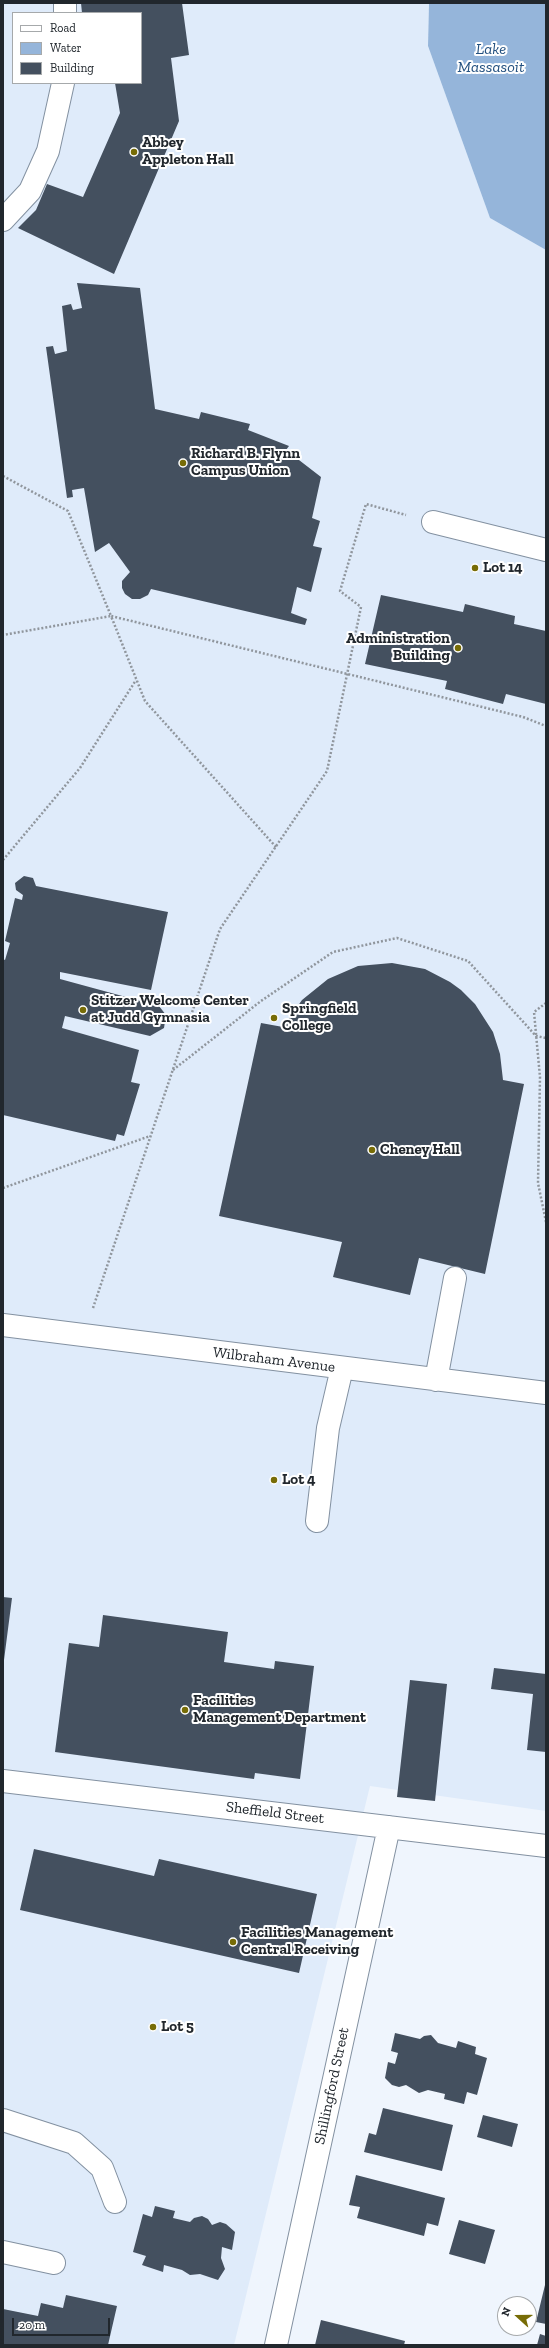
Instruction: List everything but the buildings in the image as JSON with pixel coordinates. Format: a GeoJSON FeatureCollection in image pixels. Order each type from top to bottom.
{"type":"FeatureCollection","features":[{"type":"Feature","properties":{"kind":"street"},"geometry":{"type":"LineString","coordinates":[[3,220],[30,191],[48,150],[63,84]]}},
{"type":"Feature","properties":{"kind":"street"},"geometry":{"type":"LineString","coordinates":[[433,522],[546,550]]}},
{"type":"Feature","properties":{"kind":"street"},"geometry":{"type":"LineString","coordinates":[[436,1380],[455,1278]]}},
{"type":"Feature","properties":{"kind":"street","name":"Wilbraham Avenue"},"geometry":{"type":"LineString","coordinates":[[3,1326],[546,1393]]}},
{"type":"Feature","properties":{"kind":"street"},"geometry":{"type":"LineString","coordinates":[[317,1522],[328,1428],[342,1368]]}},
{"type":"Feature","properties":{"kind":"street","name":"Sheffield Street"},"geometry":{"type":"LineString","coordinates":[[3,1781],[546,1846]]}},
{"type":"Feature","properties":{"kind":"street","name":"Shillingford Street"},"geometry":{"type":"LineString","coordinates":[[276,2345],[389,1827]]}},
{"type":"Feature","properties":{"kind":"street"},"geometry":{"type":"LineString","coordinates":[[3,2120],[74,2143],[102,2168],[115,2202]]}},
{"type":"Feature","properties":{"kind":"street"},"geometry":{"type":"LineString","coordinates":[[3,2252],[54,2263]]}},
{"type":"Feature","properties":{"kind":"path"},"geometry":{"type":"LineString","coordinates":[[3,476],[68,511],[145,701],[276,847]]}},
{"type":"Feature","properties":{"kind":"path"},"geometry":{"type":"LineString","coordinates":[[84,1336],[220,929],[327,771],[361,606],[340,591],[366,504],[433,522]]}},
{"type":"Feature","properties":{"kind":"path"},"geometry":{"type":"LineString","coordinates":[[3,635],[111,616],[523,717],[546,726]]}},
{"type":"Feature","properties":{"kind":"path"},"geometry":{"type":"LineString","coordinates":[[3,860],[4,855],[80,768],[136,679]]}},
{"type":"Feature","properties":{"kind":"path"},"geometry":{"type":"LineString","coordinates":[[172,1070],[261,1001],[333,952],[397,938],[468,961],[536,1036],[546,1038]]}},
{"type":"Feature","properties":{"kind":"path"},"geometry":{"type":"LineString","coordinates":[[546,1002],[534,1012],[540,1077],[538,1183],[546,1222]]}},
{"type":"Feature","properties":{"kind":"path"},"geometry":{"type":"LineString","coordinates":[[3,1188],[150,1136]]}},
{"type":"Feature","properties":{"kind":"shaded area","name":"Springfield College"},"geometry":{"type":"Polygon","coordinates":[[[3,3],[429,3],[428,46],[490,218],[546,250],[546,1811],[370,1786],[234,2345],[3,2345],[3,3]]]}},
{"type":"Feature","properties":{"kind":"water","name":"Lake Massasoit"},"geometry":{"type":"Polygon","coordinates":[[[429,3],[546,3],[546,250],[490,218],[428,46],[429,3]]]}},
{"type":"Feature","properties":{"kind":"place","name":"Abbey Appleton Hall"},"geometry":{"type":"Point","coordinates":[134,152]}},
{"type":"Feature","properties":{"kind":"place","name":"Richard B. Flynn Campus Union"},"geometry":{"type":"Point","coordinates":[183,463]}},
{"type":"Feature","properties":{"kind":"place","name":"Lot 14"},"geometry":{"type":"Point","coordinates":[475,568]}},
{"type":"Feature","properties":{"kind":"place","name":"Administration Building"},"geometry":{"type":"Point","coordinates":[458,648]}},
{"type":"Feature","properties":{"kind":"place","name":"Stitzer Welcome Center at Judd Gymnasia"},"geometry":{"type":"Point","coordinates":[83,1010]}},
{"type":"Feature","properties":{"kind":"place","name":"Springfield College"},"geometry":{"type":"Point","coordinates":[274,1018]}},
{"type":"Feature","properties":{"kind":"place","name":"Cheney Hall"},"geometry":{"type":"Point","coordinates":[372,1150]}},
{"type":"Feature","properties":{"kind":"place","name":"Lot 4"},"geometry":{"type":"Point","coordinates":[274,1480]}},
{"type":"Feature","properties":{"kind":"place","name":"Facilities Management Department"},"geometry":{"type":"Point","coordinates":[185,1710]}},
{"type":"Feature","properties":{"kind":"place","name":"Facilities Management Central Receiving"},"geometry":{"type":"Point","coordinates":[233,1942]}},
{"type":"Feature","properties":{"kind":"place","name":"Lot 5"},"geometry":{"type":"Point","coordinates":[153,2027]}}]}
